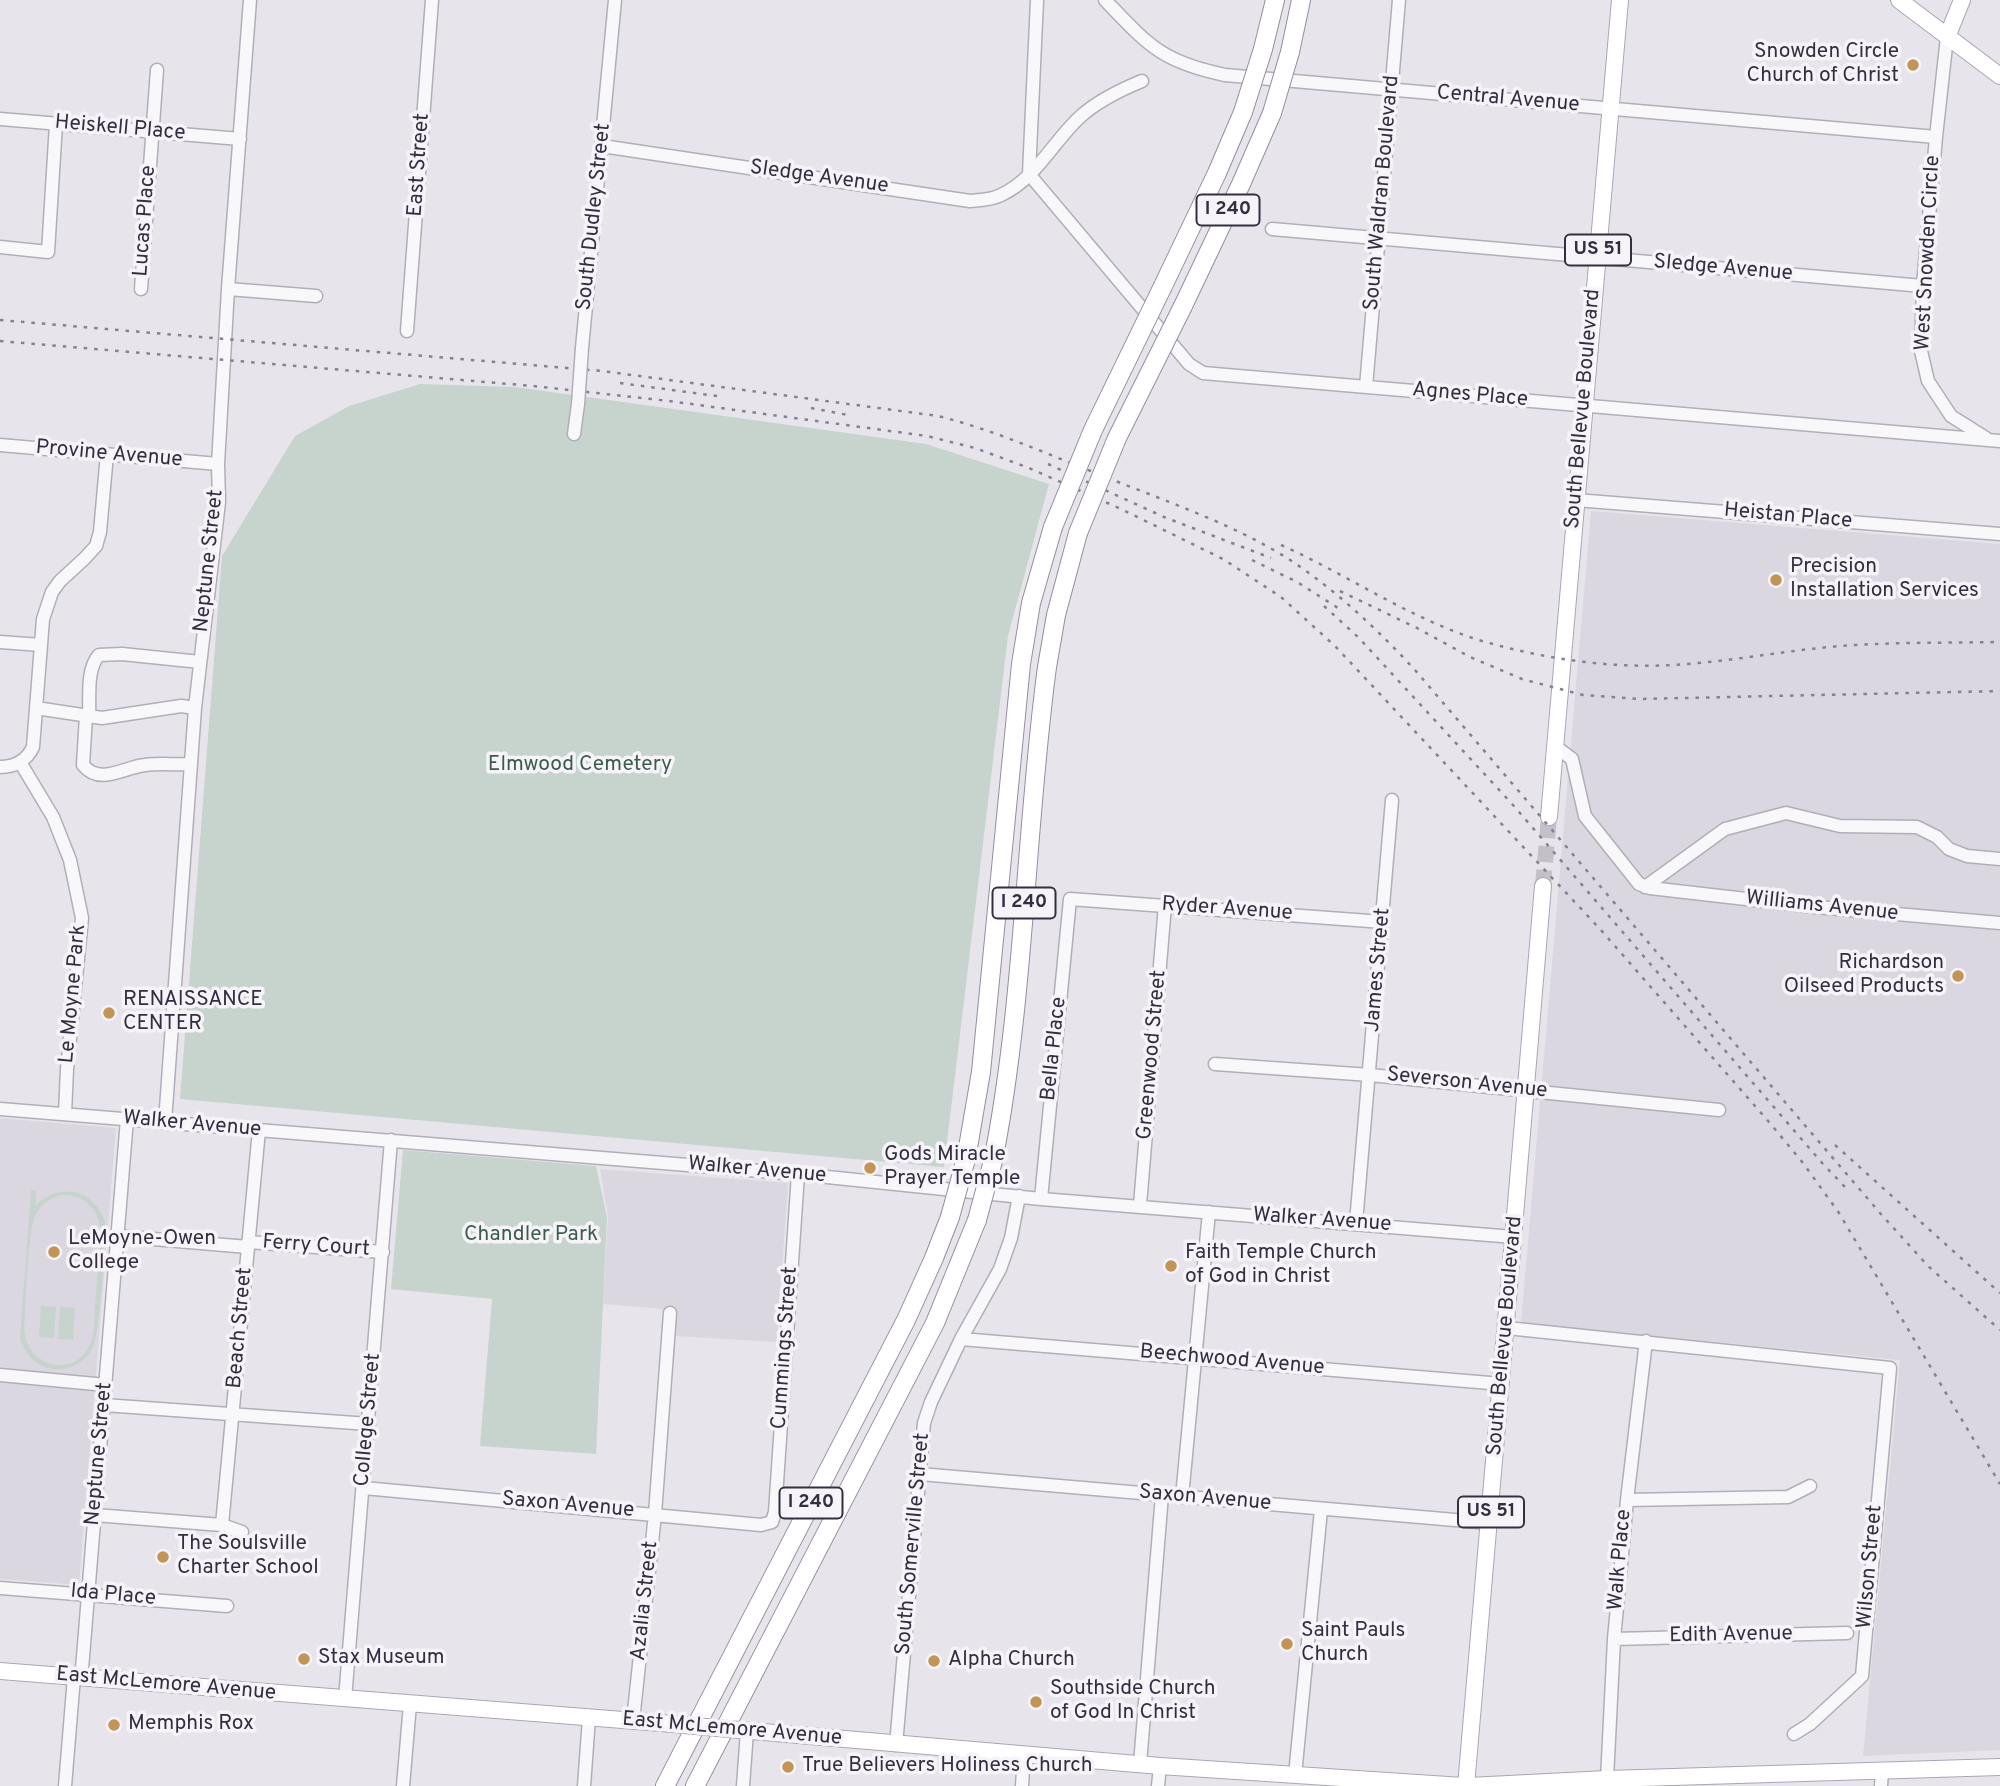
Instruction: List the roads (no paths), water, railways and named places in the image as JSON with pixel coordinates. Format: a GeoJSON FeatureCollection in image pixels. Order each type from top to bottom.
{"type":"FeatureCollection","features":[{"type":"Feature","properties":{"kind":"highway","name":"I 240"},"geometry":{"type":"LineString","coordinates":[[665,1786],[906,1320],[950,1217],[966,1159],[981,1072],[1021,664],[1031,603],[1053,527],[1093,430],[1243,113],[1275,0]]}},
{"type":"Feature","properties":{"kind":"highway","name":"I 240"},"geometry":{"type":"LineString","coordinates":[[695,1786],[935,1323],[977,1220],[993,1161],[1008,1063],[1046,678],[1056,615],[1078,533],[1117,438],[1183,306],[1272,113],[1301,2]]}},
{"type":"Feature","properties":{"kind":"main road","name":"South Bellevue Boulevard"},"geometry":{"type":"LineString","coordinates":[[1549,817],[1620,0]]}},
{"type":"Feature","properties":{"kind":"main road"},"geometry":{"type":"LineString","coordinates":[[1899,0],[2000,76]]}},
{"type":"Feature","properties":{"kind":"main road"},"geometry":{"type":"LineString","coordinates":[[1947,37],[1962,0]]}},
{"type":"Feature","properties":{"kind":"main road","name":"South Bellevue Boulevard"},"geometry":{"type":"LineString","coordinates":[[1466,1786],[1543,886]]}},
{"type":"Feature","properties":{"kind":"main road","name":"East McLemore Avenue"},"geometry":{"type":"LineString","coordinates":[[0,1671],[662,1723],[1301,1779],[1466,1786],[1607,1779],[1881,1779],[2000,1767]]}},
{"type":"Feature","properties":{"kind":"street","name":"Neptune Street"},"geometry":{"type":"LineString","coordinates":[[165,1122],[190,764],[219,502],[218,464],[228,289],[250,0]]}},
{"type":"Feature","properties":{"kind":"street","name":"East Street"},"geometry":{"type":"LineString","coordinates":[[407,331],[432,0]]}},
{"type":"Feature","properties":{"kind":"street","name":"South Dudley Street"},"geometry":{"type":"LineString","coordinates":[[574,434],[615,0]]}},
{"type":"Feature","properties":{"kind":"street"},"geometry":{"type":"LineString","coordinates":[[1029,174],[1037,0]]}},
{"type":"Feature","properties":{"kind":"street","name":"Central Avenue"},"geometry":{"type":"LineString","coordinates":[[1105,0],[1162,55],[1191,68],[1225,75],[1936,137]]}},
{"type":"Feature","properties":{"kind":"street","name":"South Waldran Boulevard"},"geometry":{"type":"LineString","coordinates":[[1366,387],[1399,0]]}},
{"type":"Feature","properties":{"kind":"street","name":"West Snowden Circle"},"geometry":{"type":"LineString","coordinates":[[1947,37],[1923,286],[1921,351],[1928,381],[1951,416],[1995,440]]}},
{"type":"Feature","properties":{"kind":"street","name":"Lucas Place"},"geometry":{"type":"LineString","coordinates":[[141,289],[157,70]]}},
{"type":"Feature","properties":{"kind":"street"},"geometry":{"type":"LineString","coordinates":[[1029,174],[1081,116],[1112,94],[1142,81]]}},
{"type":"Feature","properties":{"kind":"street","name":"Heiskell Place"},"geometry":{"type":"LineString","coordinates":[[0,120],[240,139]]}},
{"type":"Feature","properties":{"kind":"street"},"geometry":{"type":"LineString","coordinates":[[0,247],[48,252],[56,124]]}},
{"type":"Feature","properties":{"kind":"street","name":"Sledge Avenue"},"geometry":{"type":"LineString","coordinates":[[602,146],[970,201],[1002,195],[1029,174]]}},
{"type":"Feature","properties":{"kind":"street","name":"Agnes Place"},"geometry":{"type":"LineString","coordinates":[[1029,174],[1189,364],[1203,373],[1995,440]]}},
{"type":"Feature","properties":{"kind":"street","name":"Sledge Avenue"},"geometry":{"type":"LineString","coordinates":[[1272,229],[1923,286]]}},
{"type":"Feature","properties":{"kind":"street"},"geometry":{"type":"LineString","coordinates":[[228,289],[316,296]]}},
{"type":"Feature","properties":{"kind":"street","name":"Provine Avenue"},"geometry":{"type":"LineString","coordinates":[[0,444],[218,464]]}},
{"type":"Feature","properties":{"kind":"street"},"geometry":{"type":"LineString","coordinates":[[0,767],[20,762],[28,757],[33,747],[43,619],[52,592],[96,546],[100,532],[107,454]]}},
{"type":"Feature","properties":{"kind":"street","name":"Heistan Place"},"geometry":{"type":"LineString","coordinates":[[1576,499],[2000,534]]}},
{"type":"Feature","properties":{"kind":"street"},"geometry":{"type":"LineString","coordinates":[[0,642],[41,645]]}},
{"type":"Feature","properties":{"kind":"street"},"geometry":{"type":"LineString","coordinates":[[190,764],[140,765],[116,774],[100,775],[88,771],[83,765],[92,669],[94,660],[99,655],[122,654],[200,662]]}},
{"type":"Feature","properties":{"kind":"street"},"geometry":{"type":"LineString","coordinates":[[36,708],[102,718],[181,706],[195,708]]}},
{"type":"Feature","properties":{"kind":"street"},"geometry":{"type":"LineString","coordinates":[[1555,746],[1572,759],[1585,816],[1639,884],[1645,887],[1726,829],[1786,813],[1840,825],[1917,827],[1937,837],[1949,849],[1967,856],[2000,859]]}},
{"type":"Feature","properties":{"kind":"street","name":"Le Moyne Park"},"geometry":{"type":"LineString","coordinates":[[20,762],[57,828],[70,860],[82,919],[65,1114]]}},
{"type":"Feature","properties":{"kind":"street","name":"James Street"},"geometry":{"type":"LineString","coordinates":[[1356,1223],[1392,800]]}},
{"type":"Feature","properties":{"kind":"street","name":"Williams Avenue"},"geometry":{"type":"LineString","coordinates":[[1645,887],[1816,907],[2000,923]]}},
{"type":"Feature","properties":{"kind":"street","name":"Ryder Avenue"},"geometry":{"type":"LineString","coordinates":[[1070,899],[1383,922]]}},
{"type":"Feature","properties":{"kind":"street","name":"Bella Place"},"geometry":{"type":"LineString","coordinates":[[1041,1199],[1070,899]]}},
{"type":"Feature","properties":{"kind":"street","name":"Greenwood Street"},"geometry":{"type":"LineString","coordinates":[[1140,1205],[1166,905]]}},
{"type":"Feature","properties":{"kind":"street","name":"Severson Avenue"},"geometry":{"type":"LineString","coordinates":[[1215,1064],[1525,1089],[1719,1110]]}},
{"type":"Feature","properties":{"kind":"street","name":"Walker Avenue"},"geometry":{"type":"LineString","coordinates":[[0,1109],[798,1174],[1041,1199],[1514,1237]]}},
{"type":"Feature","properties":{"kind":"street","name":"Neptune Street"},"geometry":{"type":"LineString","coordinates":[[65,1786],[74,1677],[82,1669],[127,1119]]}},
{"type":"Feature","properties":{"kind":"street","name":"Beach Street"},"geometry":{"type":"LineString","coordinates":[[222,1525],[259,1130]]}},
{"type":"Feature","properties":{"kind":"street","name":"College Street"},"geometry":{"type":"LineString","coordinates":[[345,1699],[391,1140]]}},
{"type":"Feature","properties":{"kind":"street","name":"Cummings Street"},"geometry":{"type":"LineString","coordinates":[[772,1522],[776,1498],[798,1174]]}},
{"type":"Feature","properties":{"kind":"street","name":"South Somerville Street"},"geometry":{"type":"LineString","coordinates":[[896,1745],[924,1423],[961,1339],[1000,1269],[1011,1238],[1019,1196]]}},
{"type":"Feature","properties":{"kind":"street"},"geometry":{"type":"LineString","coordinates":[[1182,1497],[1209,1212]]}},
{"type":"Feature","properties":{"kind":"street","name":"Ferry Court"},"geometry":{"type":"LineString","coordinates":[[118,1236],[383,1252]]}},
{"type":"Feature","properties":{"kind":"street","name":"Azalia Street"},"geometry":{"type":"LineString","coordinates":[[634,1721],[655,1514],[670,1313]]}},
{"type":"Feature","properties":{"kind":"street"},"geometry":{"type":"LineString","coordinates":[[1507,1328],[1646,1341]]}},
{"type":"Feature","properties":{"kind":"street","name":"Beechwood Avenue"},"geometry":{"type":"LineString","coordinates":[[961,1339],[1502,1384]]}},
{"type":"Feature","properties":{"kind":"street","name":"Wilson Street"},"geometry":{"type":"LineString","coordinates":[[1646,1341],[1890,1368],[1862,1676],[1810,1724],[1794,1734]]}},
{"type":"Feature","properties":{"kind":"street","name":"Walk Place"},"geometry":{"type":"LineString","coordinates":[[1607,1779],[1614,1639],[1646,1341]]}},
{"type":"Feature","properties":{"kind":"street"},"geometry":{"type":"LineString","coordinates":[[0,1375],[106,1385]]}},
{"type":"Feature","properties":{"kind":"street"},"geometry":{"type":"LineString","coordinates":[[104,1405],[369,1424]]}},
{"type":"Feature","properties":{"kind":"street","name":"Saxon Avenue"},"geometry":{"type":"LineString","coordinates":[[919,1474],[1490,1523]]}},
{"type":"Feature","properties":{"kind":"street"},"geometry":{"type":"LineString","coordinates":[[1627,1500],[1788,1497],[1810,1486]]}},
{"type":"Feature","properties":{"kind":"street","name":"Saxon Avenue"},"geometry":{"type":"LineString","coordinates":[[364,1488],[761,1525],[772,1522]]}},
{"type":"Feature","properties":{"kind":"street"},"geometry":{"type":"LineString","coordinates":[[1140,1764],[1162,1495]]}},
{"type":"Feature","properties":{"kind":"street"},"geometry":{"type":"LineString","coordinates":[[1301,1779],[1321,1510]]}},
{"type":"Feature","properties":{"kind":"street"},"geometry":{"type":"LineString","coordinates":[[95,1515],[222,1525],[242,1532]]}},
{"type":"Feature","properties":{"kind":"street","name":"Ida Place"},"geometry":{"type":"LineString","coordinates":[[0,1588],[226,1606]]}},
{"type":"Feature","properties":{"kind":"street","name":"Edith Avenue"},"geometry":{"type":"LineString","coordinates":[[1614,1639],[1847,1633]]}},
{"type":"Feature","properties":{"kind":"street"},"geometry":{"type":"LineString","coordinates":[[403,1786],[410,1704]]}},
{"type":"Feature","properties":{"kind":"street"},"geometry":{"type":"LineString","coordinates":[[584,1786],[589,1718]]}},
{"type":"Feature","properties":{"kind":"street"},"geometry":{"type":"LineString","coordinates":[[743,1730],[743,1786]]}},
{"type":"Feature","properties":{"kind":"street"},"geometry":{"type":"LineString","coordinates":[[1022,1786],[1024,1754]]}},
{"type":"Feature","properties":{"kind":"street"},"geometry":{"type":"LineString","coordinates":[[1158,1786],[1160,1766]]}},
{"type":"Feature","properties":{"kind":"tunnel"},"geometry":{"type":"LineString","coordinates":[[1543,886],[1549,817]]}},
{"type":"Feature","properties":{"kind":"railway"},"geometry":{"type":"LineString","coordinates":[[0,320],[602,371],[938,416],[1019,442],[1195,512],[1265,545],[1322,583],[1355,610],[1401,655],[1880,1213],[1928,1266],[2000,1330]]}},
{"type":"Feature","properties":{"kind":"railway"},"geometry":{"type":"LineString","coordinates":[[0,341],[533,386],[669,401],[927,436],[975,448],[1029,468],[1223,559],[1281,597],[1335,646],[1600,929],[1769,1122],[1839,1213],[2000,1484]]}},
{"type":"Feature","properties":{"kind":"railway"},"geometry":{"type":"LineString","coordinates":[[620,383],[724,397]]}},
{"type":"Feature","properties":{"kind":"railway"},"geometry":{"type":"LineString","coordinates":[[811,408],[848,415]]}},
{"type":"Feature","properties":{"kind":"railway"},"geometry":{"type":"LineString","coordinates":[[1048,464],[1164,517],[1271,558]]}},
{"type":"Feature","properties":{"kind":"railway"},"geometry":{"type":"LineString","coordinates":[[1281,545],[1405,609],[1456,632],[1507,648],[1584,662],[1661,666],[1841,646],[2000,642]]}},
{"type":"Feature","properties":{"kind":"railway"},"geometry":{"type":"LineString","coordinates":[[1252,560],[1297,582],[1338,608]]}},
{"type":"Feature","properties":{"kind":"railway"},"geometry":{"type":"LineString","coordinates":[[1340,591],[1470,657],[1522,679],[1583,695],[1638,699],[2000,691]]}},
{"type":"Feature","properties":{"kind":"railway"},"geometry":{"type":"LineString","coordinates":[[1324,606],[1359,638],[1513,805],[1845,1187]]}},
{"type":"Feature","properties":{"kind":"railway"},"geometry":{"type":"LineString","coordinates":[[1835,1145],[2000,1293]]}},
{"type":"Feature","properties":{"kind":"place","name":"Snowden Circle Church of Christ"},"geometry":{"type":"Point","coordinates":[1913,65]}},
{"type":"Feature","properties":{"kind":"place","name":"Precision Installation Services"},"geometry":{"type":"Point","coordinates":[1776,580]}},
{"type":"Feature","properties":{"kind":"place","name":"Richardson Oilseed Products"},"geometry":{"type":"Point","coordinates":[1958,976]}},
{"type":"Feature","properties":{"kind":"place","name":"RENAISSANCE CENTER"},"geometry":{"type":"Point","coordinates":[109,1013]}},
{"type":"Feature","properties":{"kind":"place","name":"Gods Miracle Prayer Temple"},"geometry":{"type":"Point","coordinates":[870,1168]}},
{"type":"Feature","properties":{"kind":"place","name":"LeMoyne-Owen College"},"geometry":{"type":"Point","coordinates":[54,1252]}},
{"type":"Feature","properties":{"kind":"place","name":"Faith Temple Church of God in Christ"},"geometry":{"type":"Point","coordinates":[1171,1266]}},
{"type":"Feature","properties":{"kind":"place","name":"The Soulsville Charter School"},"geometry":{"type":"Point","coordinates":[163,1557]}},
{"type":"Feature","properties":{"kind":"place","name":"Saint Pauls Church"},"geometry":{"type":"Point","coordinates":[1287,1644]}},
{"type":"Feature","properties":{"kind":"place","name":"Stax Museum"},"geometry":{"type":"Point","coordinates":[304,1659]}},
{"type":"Feature","properties":{"kind":"place","name":"Alpha Church"},"geometry":{"type":"Point","coordinates":[934,1661]}},
{"type":"Feature","properties":{"kind":"place","name":"Southside Church of God In Christ"},"geometry":{"type":"Point","coordinates":[1036,1702]}},
{"type":"Feature","properties":{"kind":"place","name":"Memphis Rox"},"geometry":{"type":"Point","coordinates":[114,1725]}},
{"type":"Feature","properties":{"kind":"place","name":"True Believers Holiness Church"},"geometry":{"type":"Point","coordinates":[788,1767]}},
{"type":"Feature","properties":{"kind":"park label","name":"Elmwood Cemetery"},"geometry":{"type":"Point","coordinates":[580,766]}},
{"type":"Feature","properties":{"kind":"park label","name":"Chandler Park"},"geometry":{"type":"Point","coordinates":[531,1236]}}]}
